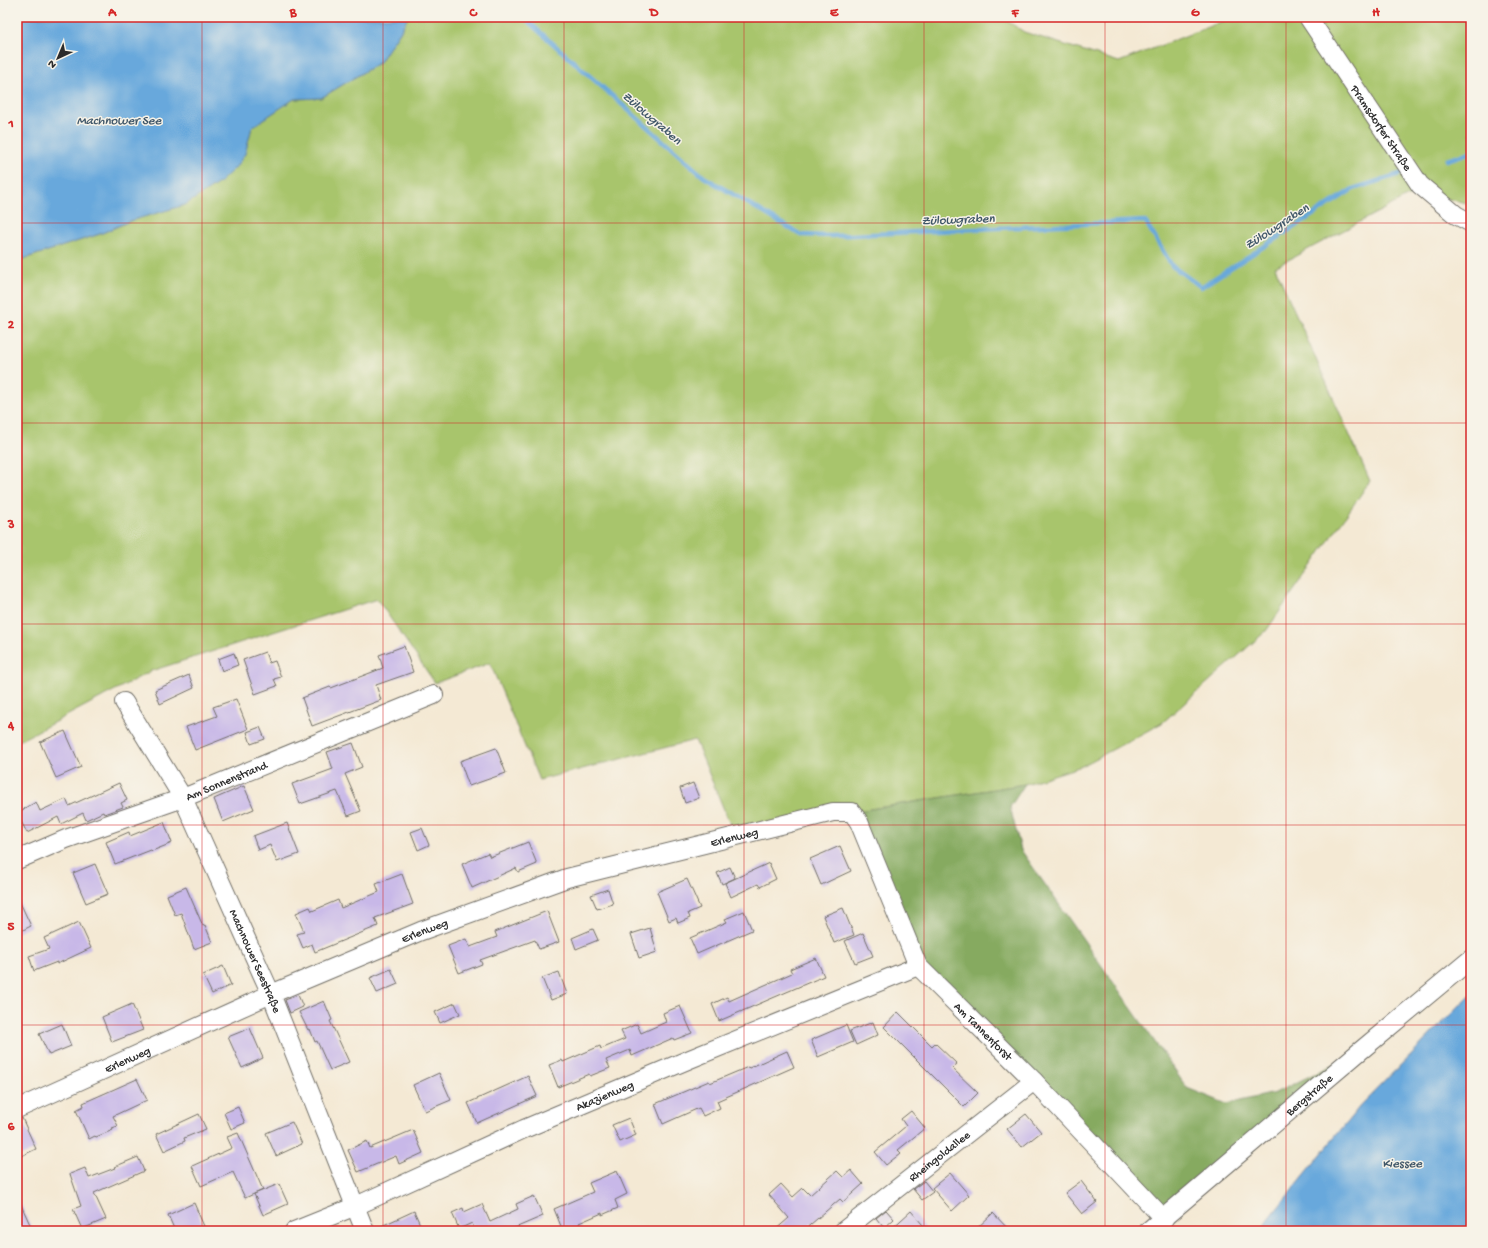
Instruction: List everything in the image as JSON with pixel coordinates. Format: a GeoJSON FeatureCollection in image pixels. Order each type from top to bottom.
{"type":"FeatureCollection","features":[{"type":"Feature","properties":{"kind":"street","name":"Pramsdorfer Straße"},"geometry":{"type":"LineString","coordinates":[[1308,17],[1420,185],[1456,215],[1471,223]]}},
{"type":"Feature","properties":{"kind":"street","name":"Am Sonnenstrand"},"geometry":{"type":"LineString","coordinates":[[17,860],[66,839],[183,798],[434,695]]}},
{"type":"Feature","properties":{"kind":"street","name":"Machnower Seestraße"},"geometry":{"type":"LineString","coordinates":[[124,702],[183,798],[270,994],[365,1231]]}},
{"type":"Feature","properties":{"kind":"street","name":"Erlenweg"},"geometry":{"type":"LineString","coordinates":[[17,1108],[270,994],[421,931],[567,878],[834,812],[852,812]]}},
{"type":"Feature","properties":{"kind":"street","name":"Am Tannenforst"},"geometry":{"type":"LineString","coordinates":[[852,812],[859,822],[918,966],[1034,1082],[1164,1219]]}},
{"type":"Feature","properties":{"kind":"street","name":"Bergstraße"},"geometry":{"type":"LineString","coordinates":[[1148,1231],[1471,959]]}},
{"type":"Feature","properties":{"kind":"street","name":"Akazienweg"},"geometry":{"type":"LineString","coordinates":[[294,1231],[356,1206],[531,1126],[918,966]]}},
{"type":"Feature","properties":{"kind":"street","name":"Rheingoldallee"},"geometry":{"type":"LineString","coordinates":[[844,1231],[1034,1082]]}},
{"type":"Feature","properties":{"kind":"green space"},"geometry":{"type":"Polygon","coordinates":[[[408,17],[1001,17],[1024,32],[1119,62],[1233,17],[1471,17],[1471,204],[1416,192],[1275,267],[1370,481],[1266,631],[1162,723],[1082,766],[1025,784],[852,812],[735,836],[695,740],[539,780],[490,663],[435,683],[377,599],[151,671],[17,742],[17,261],[100,234],[130,221],[245,154],[252,127],[294,99],[321,98],[380,62],[408,17]]]}},
{"type":"Feature","properties":{"kind":"green space"},"geometry":{"type":"Polygon","coordinates":[[[1025,784],[1010,807],[1021,850],[1187,1088],[1227,1104],[1275,1093],[1359,1052],[1164,1219],[918,966],[852,812],[1025,784]]]}},
{"type":"Feature","properties":{"kind":"water","name":"Machnower See"},"geometry":{"type":"Polygon","coordinates":[[[17,17],[408,17],[380,62],[321,98],[294,99],[252,127],[245,154],[236,167],[219,183],[185,205],[130,221],[100,234],[17,261],[17,17]]]}},
{"type":"Feature","properties":{"kind":"water","name":"Kiessee"},"geometry":{"type":"Polygon","coordinates":[[[1471,994],[1471,1231],[1261,1231],[1267,1221],[1360,1106],[1471,994]]]}},
{"type":"Feature","properties":{"kind":"building"},"geometry":{"type":"Polygon","coordinates":[[[404,646],[413,672],[376,685],[381,700],[312,726],[302,698],[383,668],[379,655],[404,646]]]}},
{"type":"Feature","properties":{"kind":"building"},"geometry":{"type":"Polygon","coordinates":[[[265,652],[269,663],[275,661],[281,677],[274,679],[277,686],[255,694],[243,660],[265,652]]]}},
{"type":"Feature","properties":{"kind":"building"},"geometry":{"type":"Polygon","coordinates":[[[234,653],[238,665],[222,671],[218,659],[234,653]]]}},
{"type":"Feature","properties":{"kind":"building"},"geometry":{"type":"Polygon","coordinates":[[[189,675],[194,688],[160,704],[155,690],[189,675]]]}},
{"type":"Feature","properties":{"kind":"building"},"geometry":{"type":"Polygon","coordinates":[[[236,699],[248,729],[195,750],[186,727],[217,716],[213,707],[236,699]]]}},
{"type":"Feature","properties":{"kind":"building"},"geometry":{"type":"Polygon","coordinates":[[[260,727],[265,739],[251,744],[247,732],[260,727]]]}},
{"type":"Feature","properties":{"kind":"building"},"geometry":{"type":"Polygon","coordinates":[[[65,731],[81,767],[56,778],[40,742],[65,731]]]}},
{"type":"Feature","properties":{"kind":"building"},"geometry":{"type":"Polygon","coordinates":[[[353,743],[362,767],[345,774],[361,811],[348,816],[337,791],[300,804],[292,784],[333,769],[327,752],[353,743]]]}},
{"type":"Feature","properties":{"kind":"building"},"geometry":{"type":"Polygon","coordinates":[[[496,748],[506,773],[469,786],[460,761],[496,748]]]}},
{"type":"Feature","properties":{"kind":"building"},"geometry":{"type":"Polygon","coordinates":[[[119,783],[127,800],[121,803],[123,807],[104,814],[103,812],[86,820],[83,813],[61,824],[58,817],[27,833],[17,813],[36,802],[40,811],[66,799],[69,806],[119,783]]]}},
{"type":"Feature","properties":{"kind":"building"},"geometry":{"type":"Polygon","coordinates":[[[693,783],[699,798],[685,803],[680,788],[693,783]]]}},
{"type":"Feature","properties":{"kind":"building"},"geometry":{"type":"Polygon","coordinates":[[[244,786],[254,809],[223,822],[214,799],[244,786]]]}},
{"type":"Feature","properties":{"kind":"building"},"geometry":{"type":"Polygon","coordinates":[[[164,822],[172,843],[115,864],[106,842],[129,832],[130,836],[164,822]]]}},
{"type":"Feature","properties":{"kind":"building"},"geometry":{"type":"Polygon","coordinates":[[[287,823],[299,854],[277,862],[270,845],[258,850],[253,836],[287,823]]]}},
{"type":"Feature","properties":{"kind":"building"},"geometry":{"type":"Polygon","coordinates":[[[422,828],[429,845],[418,850],[411,832],[422,828]]]}},
{"type":"Feature","properties":{"kind":"building"},"geometry":{"type":"Polygon","coordinates":[[[528,842],[537,864],[518,872],[516,868],[472,888],[462,864],[488,853],[490,857],[528,842]]]}},
{"type":"Feature","properties":{"kind":"building"},"geometry":{"type":"Polygon","coordinates":[[[840,846],[851,871],[821,885],[810,859],[840,846]]]}},
{"type":"Feature","properties":{"kind":"building"},"geometry":{"type":"Polygon","coordinates":[[[769,863],[776,879],[760,887],[758,884],[731,897],[725,883],[769,863]]]}},
{"type":"Feature","properties":{"kind":"building"},"geometry":{"type":"Polygon","coordinates":[[[95,864],[108,894],[86,903],[73,873],[95,864]]]}},
{"type":"Feature","properties":{"kind":"building"},"geometry":{"type":"Polygon","coordinates":[[[730,867],[735,878],[722,884],[717,873],[730,867]]]}},
{"type":"Feature","properties":{"kind":"building"},"geometry":{"type":"Polygon","coordinates":[[[402,874],[413,904],[375,918],[378,926],[315,952],[312,944],[303,948],[297,934],[304,932],[296,913],[310,907],[312,911],[338,900],[341,908],[379,892],[376,884],[402,874]]]}},
{"type":"Feature","properties":{"kind":"building"},"geometry":{"type":"Polygon","coordinates":[[[687,879],[700,908],[688,913],[690,918],[678,923],[676,918],[669,921],[657,892],[687,879]]]}},
{"type":"Feature","properties":{"kind":"building"},"geometry":{"type":"Polygon","coordinates":[[[186,887],[203,926],[205,925],[212,942],[194,949],[181,913],[175,915],[167,895],[186,887]]]}},
{"type":"Feature","properties":{"kind":"building"},"geometry":{"type":"Polygon","coordinates":[[[608,889],[613,904],[597,909],[591,895],[608,889]]]}},
{"type":"Feature","properties":{"kind":"building"},"geometry":{"type":"Polygon","coordinates":[[[17,896],[31,926],[17,933],[17,896]]]}},
{"type":"Feature","properties":{"kind":"building"},"geometry":{"type":"Polygon","coordinates":[[[843,908],[854,935],[834,943],[823,916],[843,908]]]}},
{"type":"Feature","properties":{"kind":"building"},"geometry":{"type":"Polygon","coordinates":[[[547,911],[559,942],[539,949],[535,940],[480,960],[482,964],[459,973],[448,946],[466,939],[470,947],[497,937],[495,932],[547,911]]]}},
{"type":"Feature","properties":{"kind":"building"},"geometry":{"type":"Polygon","coordinates":[[[744,911],[752,930],[697,954],[690,938],[727,922],[725,919],[744,911]]]}},
{"type":"Feature","properties":{"kind":"building"},"geometry":{"type":"Polygon","coordinates":[[[79,922],[91,948],[57,964],[57,962],[34,971],[29,956],[49,949],[44,938],[79,922]]]}},
{"type":"Feature","properties":{"kind":"building"},"geometry":{"type":"Polygon","coordinates":[[[650,928],[657,952],[639,958],[631,934],[650,928]]]}},
{"type":"Feature","properties":{"kind":"building"},"geometry":{"type":"Polygon","coordinates":[[[593,929],[598,940],[576,949],[572,938],[593,929]]]}},
{"type":"Feature","properties":{"kind":"building"},"geometry":{"type":"Polygon","coordinates":[[[863,933],[873,956],[855,963],[845,941],[863,933]]]}},
{"type":"Feature","properties":{"kind":"building"},"geometry":{"type":"Polygon","coordinates":[[[816,958],[824,976],[719,1021],[712,1004],[727,997],[729,1001],[792,973],[790,969],[816,958]]]}},
{"type":"Feature","properties":{"kind":"building"},"geometry":{"type":"Polygon","coordinates":[[[223,966],[231,985],[212,994],[203,975],[223,966]]]}},
{"type":"Feature","properties":{"kind":"building"},"geometry":{"type":"Polygon","coordinates":[[[391,969],[398,984],[377,993],[370,978],[391,969]]]}},
{"type":"Feature","properties":{"kind":"building"},"geometry":{"type":"Polygon","coordinates":[[[559,972],[567,994],[551,1000],[542,978],[559,972]]]}},
{"type":"Feature","properties":{"kind":"building"},"geometry":{"type":"Polygon","coordinates":[[[298,995],[303,1007],[290,1013],[285,1000],[298,995]]]}},
{"type":"Feature","properties":{"kind":"building"},"geometry":{"type":"Polygon","coordinates":[[[324,1001],[332,1020],[330,1021],[349,1062],[330,1070],[317,1041],[315,1042],[310,1029],[308,1030],[299,1012],[324,1001]]]}},
{"type":"Feature","properties":{"kind":"building"},"geometry":{"type":"Polygon","coordinates":[[[455,1003],[460,1014],[440,1023],[435,1012],[455,1003]]]}},
{"type":"Feature","properties":{"kind":"building"},"geometry":{"type":"Polygon","coordinates":[[[132,1004],[143,1030],[112,1042],[102,1017],[132,1004]]]}},
{"type":"Feature","properties":{"kind":"building"},"geometry":{"type":"Polygon","coordinates":[[[680,1006],[692,1033],[674,1040],[673,1038],[632,1056],[630,1050],[606,1060],[610,1068],[590,1076],[589,1074],[558,1087],[549,1065],[562,1060],[563,1062],[600,1046],[601,1049],[625,1039],[621,1031],[637,1024],[641,1033],[666,1022],[663,1013],[680,1006]]]}},
{"type":"Feature","properties":{"kind":"building"},"geometry":{"type":"Polygon","coordinates":[[[898,1012],[932,1046],[935,1043],[957,1064],[952,1068],[978,1093],[964,1107],[884,1027],[898,1012]]]}},
{"type":"Feature","properties":{"kind":"building"},"geometry":{"type":"Polygon","coordinates":[[[873,1022],[878,1035],[856,1045],[850,1031],[873,1022]]]}},
{"type":"Feature","properties":{"kind":"building"},"geometry":{"type":"Polygon","coordinates":[[[62,1024],[71,1046],[49,1055],[39,1034],[62,1024]]]}},
{"type":"Feature","properties":{"kind":"building"},"geometry":{"type":"Polygon","coordinates":[[[846,1025],[853,1042],[818,1057],[811,1040],[846,1025]]]}},
{"type":"Feature","properties":{"kind":"building"},"geometry":{"type":"Polygon","coordinates":[[[250,1028],[263,1058],[242,1068],[228,1037],[250,1028]]]}},
{"type":"Feature","properties":{"kind":"building"},"geometry":{"type":"Polygon","coordinates":[[[787,1051],[794,1067],[717,1101],[720,1108],[703,1116],[699,1108],[663,1124],[655,1104],[709,1081],[710,1083],[748,1067],[749,1068],[787,1051]]]}},
{"type":"Feature","properties":{"kind":"building"},"geometry":{"type":"Polygon","coordinates":[[[439,1073],[451,1100],[425,1111],[413,1085],[439,1073]]]}},
{"type":"Feature","properties":{"kind":"building"},"geometry":{"type":"Polygon","coordinates":[[[528,1076],[537,1096],[477,1123],[468,1103],[528,1076]]]}},
{"type":"Feature","properties":{"kind":"building"},"geometry":{"type":"Polygon","coordinates":[[[137,1079],[147,1100],[113,1116],[118,1126],[112,1128],[113,1130],[89,1139],[76,1110],[84,1106],[83,1103],[137,1079]]]}},
{"type":"Feature","properties":{"kind":"building"},"geometry":{"type":"Polygon","coordinates":[[[238,1107],[245,1123],[231,1129],[224,1113],[238,1107]]]}},
{"type":"Feature","properties":{"kind":"building"},"geometry":{"type":"Polygon","coordinates":[[[911,1111],[925,1128],[898,1150],[901,1153],[886,1165],[875,1152],[906,1126],[901,1119],[911,1111]]]}},
{"type":"Feature","properties":{"kind":"building"},"geometry":{"type":"Polygon","coordinates":[[[199,1114],[206,1129],[184,1138],[185,1141],[164,1151],[156,1134],[199,1114]]]}},
{"type":"Feature","properties":{"kind":"building"},"geometry":{"type":"Polygon","coordinates":[[[1026,1114],[1041,1132],[1022,1147],[1007,1129],[1026,1114]]]}},
{"type":"Feature","properties":{"kind":"building"},"geometry":{"type":"Polygon","coordinates":[[[22,1118],[36,1149],[17,1158],[17,1119],[22,1118]]]}},
{"type":"Feature","properties":{"kind":"building"},"geometry":{"type":"Polygon","coordinates":[[[629,1118],[636,1135],[620,1142],[612,1125],[629,1118]]]}},
{"type":"Feature","properties":{"kind":"building"},"geometry":{"type":"Polygon","coordinates":[[[292,1122],[302,1144],[276,1156],[266,1133],[292,1122]]]}},
{"type":"Feature","properties":{"kind":"building"},"geometry":{"type":"Polygon","coordinates":[[[413,1130],[423,1153],[399,1164],[396,1156],[358,1172],[348,1150],[367,1141],[370,1148],[413,1130]]]}},
{"type":"Feature","properties":{"kind":"building"},"geometry":{"type":"Polygon","coordinates":[[[238,1133],[263,1190],[245,1198],[233,1172],[201,1186],[192,1166],[232,1148],[227,1137],[238,1133]]]}},
{"type":"Feature","properties":{"kind":"building"},"geometry":{"type":"Polygon","coordinates":[[[138,1157],[144,1171],[94,1193],[106,1219],[82,1229],[73,1209],[81,1206],[70,1174],[85,1168],[89,1178],[138,1157]]]}},
{"type":"Feature","properties":{"kind":"building"},"geometry":{"type":"Polygon","coordinates":[[[851,1170],[863,1184],[843,1202],[840,1199],[803,1231],[774,1231],[789,1218],[769,1195],[781,1184],[793,1197],[803,1188],[810,1195],[837,1171],[843,1177],[851,1170]]]}},
{"type":"Feature","properties":{"kind":"building"},"geometry":{"type":"Polygon","coordinates":[[[617,1171],[627,1194],[615,1200],[618,1208],[579,1223],[582,1231],[563,1231],[554,1209],[593,1192],[589,1183],[617,1171]]]}},
{"type":"Feature","properties":{"kind":"building"},"geometry":{"type":"Polygon","coordinates":[[[950,1173],[969,1195],[952,1211],[932,1188],[950,1173]]]}},
{"type":"Feature","properties":{"kind":"building"},"geometry":{"type":"Polygon","coordinates":[[[924,1181],[933,1192],[922,1200],[913,1189],[924,1181]]]}},
{"type":"Feature","properties":{"kind":"building"},"geometry":{"type":"Polygon","coordinates":[[[1081,1181],[1097,1202],[1082,1214],[1065,1193],[1081,1181]]]}},
{"type":"Feature","properties":{"kind":"building"},"geometry":{"type":"Polygon","coordinates":[[[279,1184],[288,1204],[263,1215],[254,1194],[279,1184]]]}},
{"type":"Feature","properties":{"kind":"building"},"geometry":{"type":"Polygon","coordinates":[[[17,1196],[33,1231],[17,1231],[17,1196]]]}},
{"type":"Feature","properties":{"kind":"building"},"geometry":{"type":"Polygon","coordinates":[[[534,1196],[543,1216],[508,1231],[469,1231],[474,1229],[472,1223],[459,1229],[452,1213],[463,1208],[464,1212],[482,1204],[490,1222],[518,1209],[516,1204],[534,1196]]]}},
{"type":"Feature","properties":{"kind":"building"},"geometry":{"type":"Polygon","coordinates":[[[194,1203],[206,1231],[175,1231],[168,1215],[194,1203]]]}},
{"type":"Feature","properties":{"kind":"building"},"geometry":{"type":"Polygon","coordinates":[[[886,1210],[894,1219],[884,1228],[876,1218],[886,1210]]]}},
{"type":"Feature","properties":{"kind":"building"},"geometry":{"type":"Polygon","coordinates":[[[414,1211],[423,1231],[375,1231],[375,1229],[414,1211]]]}},
{"type":"Feature","properties":{"kind":"building"},"geometry":{"type":"Polygon","coordinates":[[[911,1211],[928,1231],[889,1231],[911,1211]]]}},
{"type":"Feature","properties":{"kind":"building"},"geometry":{"type":"Polygon","coordinates":[[[993,1213],[1010,1231],[974,1231],[993,1213]]]}},
{"type":"Feature","properties":{"kind":"waterway","name":"Zülowgraben"},"geometry":{"type":"LineString","coordinates":[[523,17],[704,177],[801,235],[831,236],[1145,221],[1172,266],[1201,287],[1353,189],[1406,172]]}},
{"type":"Feature","properties":{"kind":"waterway","name":"Zülowgraben"},"geometry":{"type":"LineString","coordinates":[[1447,160],[1471,152]]}}]}
